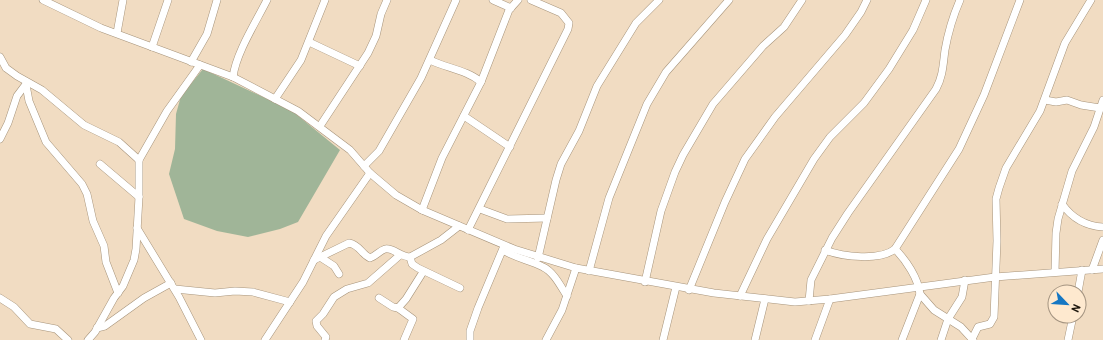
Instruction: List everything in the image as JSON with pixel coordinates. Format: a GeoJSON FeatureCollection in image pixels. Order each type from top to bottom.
{"type":"FeatureCollection","features":[{"type":"Feature","properties":{"kind":"street"},"geometry":{"type":"LineString","coordinates":[[43,0],[82,19],[233,77],[298,111],[320,126],[350,150],[370,173],[396,195],[422,210],[468,230],[503,248],[589,272],[689,290],[765,299],[809,301],[965,280],[1103,269]]}},
{"type":"Feature","properties":{"kind":"street"},"geometry":{"type":"LineString","coordinates":[[117,33],[123,0]]}},
{"type":"Feature","properties":{"kind":"street"},"geometry":{"type":"LineString","coordinates":[[152,47],[168,0]]}},
{"type":"Feature","properties":{"kind":"street"},"geometry":{"type":"LineString","coordinates":[[191,62],[207,34],[217,0]]}},
{"type":"Feature","properties":{"kind":"street"},"geometry":{"type":"LineString","coordinates":[[233,77],[233,70],[267,0]]}},
{"type":"Feature","properties":{"kind":"street"},"geometry":{"type":"LineString","coordinates":[[275,99],[301,60],[325,0]]}},
{"type":"Feature","properties":{"kind":"street"},"geometry":{"type":"LineString","coordinates":[[320,126],[360,66],[376,36],[381,14],[387,0]]}},
{"type":"Feature","properties":{"kind":"street"},"geometry":{"type":"LineString","coordinates":[[364,166],[379,151],[430,60],[456,0]]}},
{"type":"Feature","properties":{"kind":"street"},"geometry":{"type":"LineString","coordinates":[[493,0],[511,8]]}},
{"type":"Feature","properties":{"kind":"street"},"geometry":{"type":"LineString","coordinates":[[422,210],[442,158],[481,82],[511,8],[518,0]]}},
{"type":"Feature","properties":{"kind":"street"},"geometry":{"type":"LineString","coordinates":[[468,230],[480,209],[568,29],[569,23],[561,13],[531,0]]}},
{"type":"Feature","properties":{"kind":"street"},"geometry":{"type":"LineString","coordinates":[[538,258],[561,164],[579,131],[597,86],[636,22],[659,0]]}},
{"type":"Feature","properties":{"kind":"street"},"geometry":{"type":"LineString","coordinates":[[589,272],[609,198],[647,104],[666,72],[730,0]]}},
{"type":"Feature","properties":{"kind":"street"},"geometry":{"type":"LineString","coordinates":[[645,282],[661,211],[675,172],[683,155],[713,104],[763,46],[784,27],[796,4],[802,0]]}},
{"type":"Feature","properties":{"kind":"street"},"geometry":{"type":"LineString","coordinates":[[689,290],[725,202],[745,159],[775,117],[844,35],[861,12],[867,0]]}},
{"type":"Feature","properties":{"kind":"street"},"geometry":{"type":"LineString","coordinates":[[740,296],[767,239],[814,159],[830,137],[864,103],[894,63],[913,30],[926,0]]}},
{"type":"Feature","properties":{"kind":"street"},"geometry":{"type":"LineString","coordinates":[[809,301],[811,280],[825,250],[848,213],[936,89],[944,71],[945,51],[951,23],[960,0]]}},
{"type":"Feature","properties":{"kind":"street"},"geometry":{"type":"LineString","coordinates":[[825,250],[843,255],[880,256],[888,254],[895,248],[959,149],[984,95],[1020,0]]}},
{"type":"Feature","properties":{"kind":"street"},"geometry":{"type":"LineString","coordinates":[[920,294],[934,310],[961,327],[972,339],[978,327],[990,324],[993,320],[996,199],[998,188],[1006,168],[1034,124],[1045,100],[1065,43],[1091,0]]}},
{"type":"Feature","properties":{"kind":"street"},"geometry":{"type":"LineString","coordinates":[[309,42],[360,66]]}},
{"type":"Feature","properties":{"kind":"street"},"geometry":{"type":"LineString","coordinates":[[0,57],[11,72],[27,83],[42,90],[84,125],[119,142],[138,160]]}},
{"type":"Feature","properties":{"kind":"street"},"geometry":{"type":"LineString","coordinates":[[430,60],[452,70],[468,74],[481,82]]}},
{"type":"Feature","properties":{"kind":"street"},"geometry":{"type":"LineString","coordinates":[[88,340],[96,330],[123,286],[134,260],[139,197],[138,160],[167,111],[200,65]]}},
{"type":"Feature","properties":{"kind":"street"},"geometry":{"type":"LineString","coordinates":[[0,139],[8,123],[17,96],[27,83]]}},
{"type":"Feature","properties":{"kind":"street"},"geometry":{"type":"LineString","coordinates":[[27,83],[29,101],[46,142],[82,184],[87,194],[93,221],[104,246],[106,262],[118,293]]}},
{"type":"Feature","properties":{"kind":"street"},"geometry":{"type":"LineString","coordinates":[[1045,100],[1056,102],[1067,100],[1086,106],[1100,108]]}},
{"type":"Feature","properties":{"kind":"street"},"geometry":{"type":"LineString","coordinates":[[1055,272],[1056,233],[1062,204],[1072,171],[1103,100]]}},
{"type":"Feature","properties":{"kind":"street"},"geometry":{"type":"LineString","coordinates":[[464,116],[510,147]]}},
{"type":"Feature","properties":{"kind":"street"},"geometry":{"type":"LineString","coordinates":[[100,164],[139,197]]}},
{"type":"Feature","properties":{"kind":"street"},"geometry":{"type":"LineString","coordinates":[[265,340],[317,259],[326,236],[370,173]]}},
{"type":"Feature","properties":{"kind":"street"},"geometry":{"type":"LineString","coordinates":[[1062,204],[1079,220],[1103,227]]}},
{"type":"Feature","properties":{"kind":"street"},"geometry":{"type":"LineString","coordinates":[[480,209],[508,219],[547,218]]}},
{"type":"Feature","properties":{"kind":"street"},"geometry":{"type":"LineString","coordinates":[[317,259],[349,243],[359,246],[366,256],[370,258],[384,249],[389,249],[400,255],[410,257],[441,240],[459,226]]}},
{"type":"Feature","properties":{"kind":"street"},"geometry":{"type":"LineString","coordinates":[[137,228],[173,286],[201,340]]}},
{"type":"Feature","properties":{"kind":"street"},"geometry":{"type":"LineString","coordinates":[[1092,270],[1103,240]]}},
{"type":"Feature","properties":{"kind":"street"},"geometry":{"type":"LineString","coordinates":[[503,248],[512,256],[544,267],[558,282],[567,296]]}},
{"type":"Feature","properties":{"kind":"street"},"geometry":{"type":"LineString","coordinates":[[470,340],[470,331],[478,308],[487,283],[503,248]]}},
{"type":"Feature","properties":{"kind":"street"},"geometry":{"type":"LineString","coordinates":[[895,248],[903,257],[919,286],[920,294],[902,340]]}},
{"type":"Feature","properties":{"kind":"street"},"geometry":{"type":"LineString","coordinates":[[325,340],[326,337],[317,326],[316,321],[323,314],[334,297],[347,289],[368,283],[400,255]]}},
{"type":"Feature","properties":{"kind":"street"},"geometry":{"type":"LineString","coordinates":[[410,257],[412,264],[423,272],[460,288]]}},
{"type":"Feature","properties":{"kind":"street"},"geometry":{"type":"LineString","coordinates":[[317,259],[334,266],[339,274]]}},
{"type":"Feature","properties":{"kind":"street"},"geometry":{"type":"LineString","coordinates":[[546,340],[567,296],[576,268]]}},
{"type":"Feature","properties":{"kind":"street"},"geometry":{"type":"LineString","coordinates":[[1079,284],[1082,270]]}},
{"type":"Feature","properties":{"kind":"street"},"geometry":{"type":"LineString","coordinates":[[398,308],[406,299],[423,272]]}},
{"type":"Feature","properties":{"kind":"street"},"geometry":{"type":"LineString","coordinates":[[941,340],[948,319],[962,297],[965,280]]}},
{"type":"Feature","properties":{"kind":"street"},"geometry":{"type":"LineString","coordinates":[[96,330],[105,326],[144,298],[173,286],[215,293],[235,291],[253,292],[290,302]]}},
{"type":"Feature","properties":{"kind":"street"},"geometry":{"type":"LineString","coordinates":[[663,340],[676,287]]}},
{"type":"Feature","properties":{"kind":"street"},"geometry":{"type":"LineString","coordinates":[[0,298],[14,307],[30,324],[56,329],[68,340]]}},
{"type":"Feature","properties":{"kind":"street"},"geometry":{"type":"LineString","coordinates":[[378,298],[393,307],[398,308],[413,319],[404,340]]}},
{"type":"Feature","properties":{"kind":"street"},"geometry":{"type":"LineString","coordinates":[[755,340],[765,299]]}},
{"type":"Feature","properties":{"kind":"street"},"geometry":{"type":"LineString","coordinates":[[815,340],[830,299]]}},
{"type":"Feature","properties":{"kind":"street"},"geometry":{"type":"LineString","coordinates":[[1068,340],[1071,324]]}},
{"type":"Feature","properties":{"kind":"street"},"geometry":{"type":"LineString","coordinates":[[94,340],[96,330]]}},
{"type":"Feature","properties":{"kind":"street"},"geometry":{"type":"LineString","coordinates":[[96,330],[97,340]]}},
{"type":"Feature","properties":{"kind":"green space"},"geometry":{"type":"Polygon","coordinates":[[[203,69],[291,110],[340,150],[298,222],[280,229],[248,237],[217,231],[184,219],[169,174],[175,149],[176,114],[181,96],[203,69]]]}}]}
